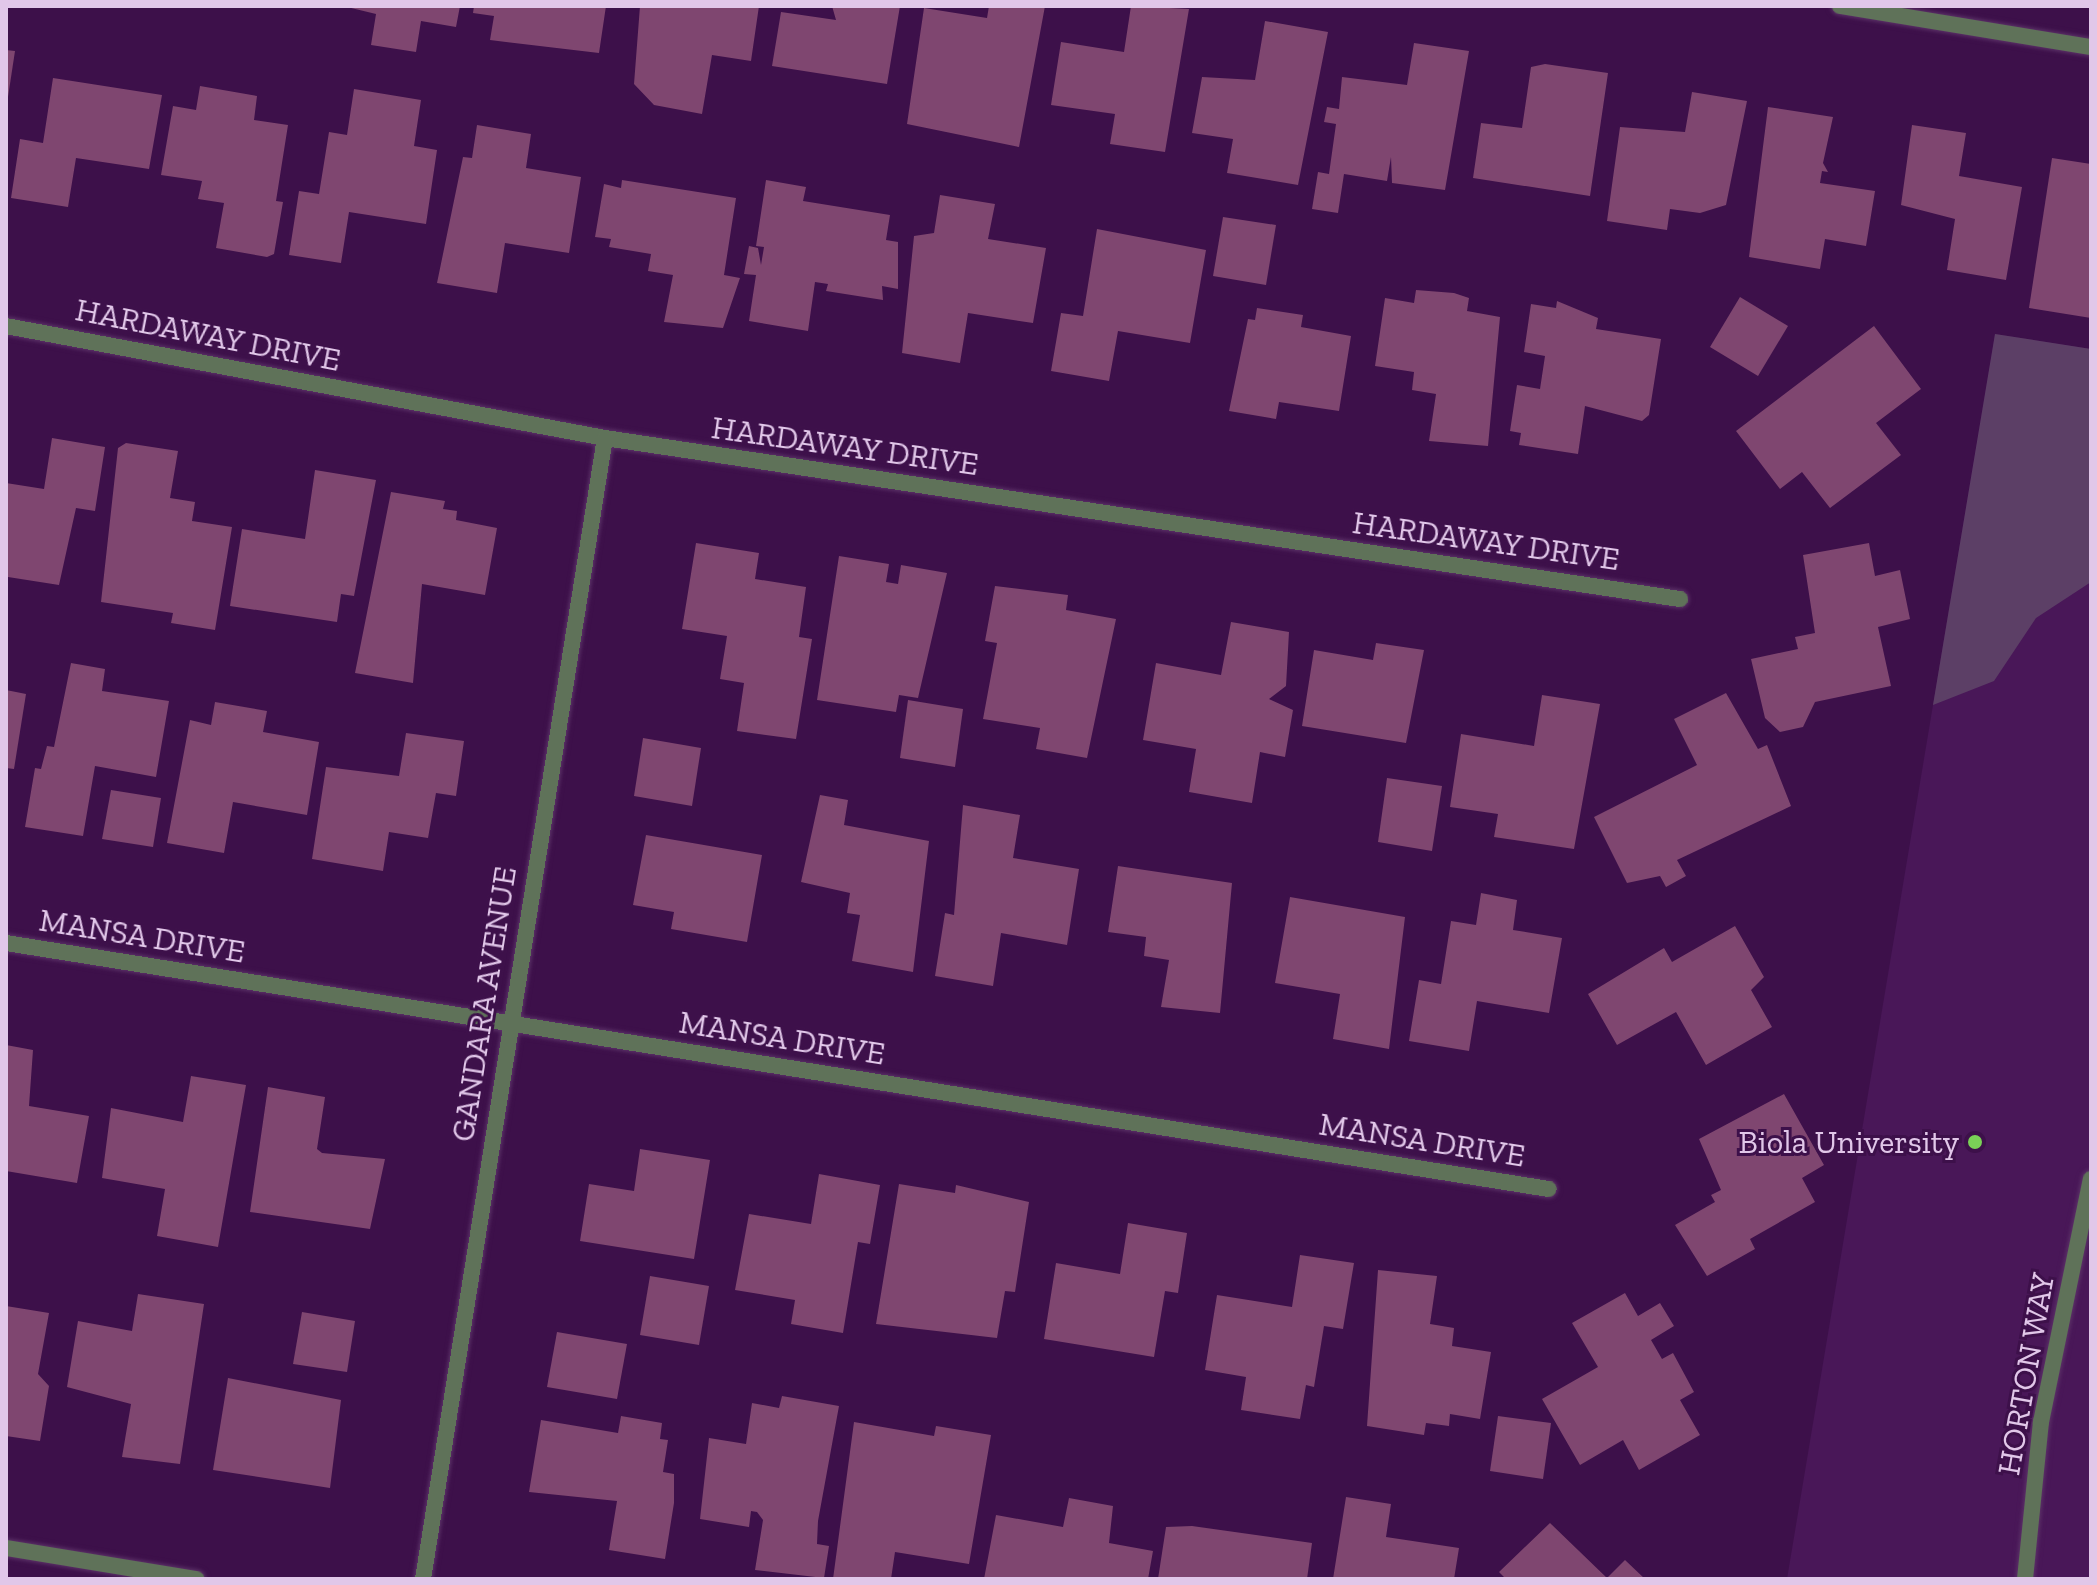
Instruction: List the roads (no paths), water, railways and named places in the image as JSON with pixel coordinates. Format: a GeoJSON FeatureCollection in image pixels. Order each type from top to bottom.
{"type":"FeatureCollection","features":[{"type":"Feature","properties":{"kind":"street"},"geometry":{"type":"LineString","coordinates":[[1840,6],[2091,47]]}},
{"type":"Feature","properties":{"kind":"street","name":"HARDAWAY DRIVE"},"geometry":{"type":"LineString","coordinates":[[6,326],[605,438],[1680,599]]}},
{"type":"Feature","properties":{"kind":"street","name":"GANDARA AVENUE"},"geometry":{"type":"LineString","coordinates":[[423,1579],[509,1023],[605,438]]}},
{"type":"Feature","properties":{"kind":"street","name":"MANSA DRIVE"},"geometry":{"type":"LineString","coordinates":[[6,943],[1549,1189]]}},
{"type":"Feature","properties":{"kind":"street","name":"HORTON WAY"},"geometry":{"type":"LineString","coordinates":[[2025,1579],[2041,1422],[2091,1179]]}},
{"type":"Feature","properties":{"kind":"street"},"geometry":{"type":"LineString","coordinates":[[6,1548],[196,1579]]}},
{"type":"Feature","properties":{"kind":"place","name":"Biola University"},"geometry":{"type":"Point","coordinates":[1975,1142]}}]}
